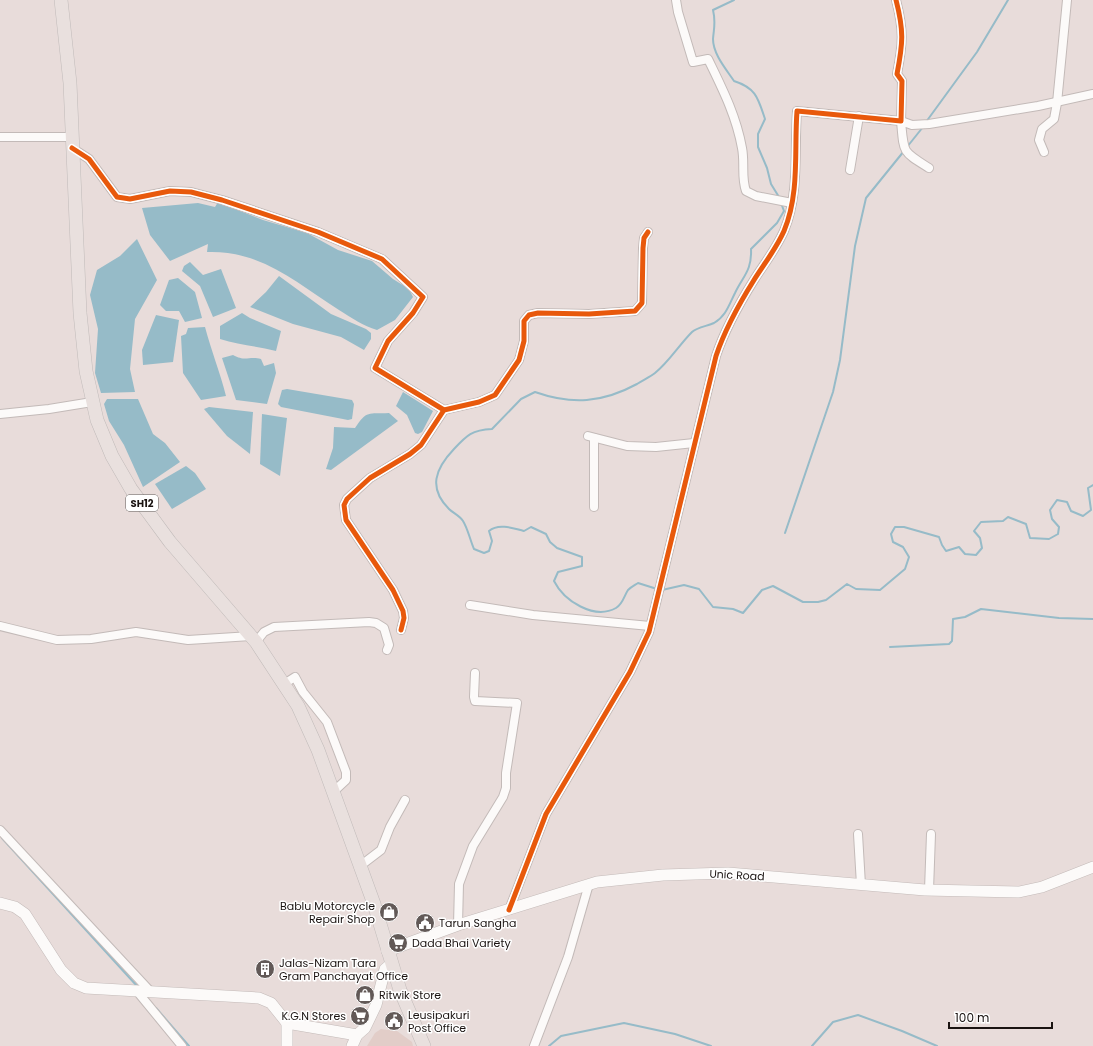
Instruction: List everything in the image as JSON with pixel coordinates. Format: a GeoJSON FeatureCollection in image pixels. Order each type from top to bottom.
{"type":"FeatureCollection","features":[{"type":"Feature","properties":{"kind":"main road","name":"SH12"},"geometry":{"type":"LineString","coordinates":[[61,0],[70,83],[80,313],[86,371],[92,402],[112,456],[131,489],[170,542],[254,639],[298,706],[318,750],[332,793],[374,904],[389,957],[424,1046]]}},
{"type":"Feature","properties":{"kind":"main road","name":"Unic Road"},"geometry":{"type":"LineString","coordinates":[[389,957],[458,925],[597,882],[663,875],[728,873],[929,890],[1018,892],[1042,887],[1093,866]]}},
{"type":"Feature","properties":{"kind":"main road"},"geometry":{"type":"LineString","coordinates":[[0,903],[15,907],[25,914],[61,970],[74,983],[86,988],[149,990],[259,998],[271,1003],[287,1022],[357,1035]]}},
{"type":"Feature","properties":{"kind":"main road"},"geometry":{"type":"LineString","coordinates":[[352,1046],[357,1035],[365,1028],[376,1005],[389,957]]}},
{"type":"Feature","properties":{"kind":"main road"},"geometry":{"type":"LineString","coordinates":[[287,1022],[287,1046]]}},
{"type":"Feature","properties":{"kind":"street"},"geometry":{"type":"LineString","coordinates":[[676,0],[678,12],[693,62],[708,58],[730,104],[742,149],[744,165],[743,181],[746,191],[756,196],[790,202]]}},
{"type":"Feature","properties":{"kind":"street"},"geometry":{"type":"LineString","coordinates":[[896,0],[901,22],[903,45],[897,74],[902,81],[901,121],[903,145],[906,154],[929,168]]}},
{"type":"Feature","properties":{"kind":"street"},"geometry":{"type":"LineString","coordinates":[[1044,152],[1040,140],[1042,129],[1054,119],[1057,103],[1067,0]]}},
{"type":"Feature","properties":{"kind":"street"},"geometry":{"type":"LineString","coordinates":[[509,910],[546,814],[630,672],[650,626],[694,442],[722,339],[754,281],[776,247],[784,230],[790,202],[798,110],[901,121],[912,125],[1057,103],[1093,94]]}},
{"type":"Feature","properties":{"kind":"street"},"geometry":{"type":"LineString","coordinates":[[850,170],[859,116]]}},
{"type":"Feature","properties":{"kind":"street"},"geometry":{"type":"LineString","coordinates":[[0,137],[72,142],[89,159],[117,196],[130,199],[170,191],[191,192],[222,200],[318,232],[382,259],[423,296],[413,313],[388,341],[375,368],[444,410]]}},
{"type":"Feature","properties":{"kind":"street"},"geometry":{"type":"LineString","coordinates":[[401,630],[404,618],[393,590],[346,520],[344,506],[347,499],[370,478],[410,454],[421,445],[444,410],[479,402],[495,394],[519,360],[524,341],[524,321],[529,315],[538,313],[588,314],[635,311],[642,303],[643,248],[644,238],[648,232]]}},
{"type":"Feature","properties":{"kind":"street"},"geometry":{"type":"LineString","coordinates":[[0,414],[49,409],[92,402]]}},
{"type":"Feature","properties":{"kind":"street"},"geometry":{"type":"LineString","coordinates":[[594,507],[591,437],[627,446],[656,447],[694,442]]}},
{"type":"Feature","properties":{"kind":"street"},"geometry":{"type":"LineString","coordinates":[[470,604],[533,615],[650,626]]}},
{"type":"Feature","properties":{"kind":"street"},"geometry":{"type":"LineString","coordinates":[[0,626],[57,640],[91,639],[136,632],[188,640],[254,639],[274,627],[369,622],[384,628],[389,645],[387,650]]}},
{"type":"Feature","properties":{"kind":"street"},"geometry":{"type":"LineString","coordinates":[[458,925],[459,884],[473,846],[503,797],[506,788],[506,773],[517,703],[475,701],[475,673]]}},
{"type":"Feature","properties":{"kind":"street"},"geometry":{"type":"LineString","coordinates":[[284,684],[295,677],[303,692],[327,722],[346,772],[346,780],[332,793]]}},
{"type":"Feature","properties":{"kind":"street"},"geometry":{"type":"LineString","coordinates":[[360,866],[381,850],[390,827],[405,800]]}},
{"type":"Feature","properties":{"kind":"street"},"geometry":{"type":"LineString","coordinates":[[0,830],[149,990]]}},
{"type":"Feature","properties":{"kind":"street"},"geometry":{"type":"LineString","coordinates":[[858,834],[861,884]]}},
{"type":"Feature","properties":{"kind":"street"},"geometry":{"type":"LineString","coordinates":[[929,890],[931,834]]}},
{"type":"Feature","properties":{"kind":"street"},"geometry":{"type":"LineString","coordinates":[[534,1046],[568,957],[588,884]]}},
{"type":"Feature","properties":{"kind":"street"},"geometry":{"type":"LineString","coordinates":[[136,990],[182,1046]]}},
{"type":"Feature","properties":{"kind":"shaded area"},"geometry":{"type":"Polygon","coordinates":[[[381,1029],[397,1031],[412,1042],[413,1046],[367,1046],[375,1033],[381,1029]]]}},
{"type":"Feature","properties":{"kind":"water"},"geometry":{"type":"Polygon","coordinates":[[[218,202],[263,220],[307,233],[338,250],[372,261],[393,279],[409,289],[413,297],[395,320],[377,330],[353,319],[278,270],[244,256],[207,252],[208,244],[170,261],[150,235],[142,208],[198,203],[215,207],[218,202]]]}},
{"type":"Feature","properties":{"kind":"water"},"geometry":{"type":"Polygon","coordinates":[[[137,239],[157,280],[135,319],[130,369],[135,392],[101,393],[95,373],[98,329],[90,295],[97,270],[120,256],[137,239]]]}},
{"type":"Feature","properties":{"kind":"water"},"geometry":{"type":"Polygon","coordinates":[[[190,262],[203,275],[221,269],[236,308],[213,317],[200,286],[182,271],[184,266],[190,262]]]}},
{"type":"Feature","properties":{"kind":"water"},"geometry":{"type":"Polygon","coordinates":[[[279,276],[331,314],[366,329],[371,333],[371,339],[364,350],[341,337],[293,324],[250,307],[266,292],[279,276]]]}},
{"type":"Feature","properties":{"kind":"water"},"geometry":{"type":"Polygon","coordinates":[[[178,278],[195,292],[202,318],[185,322],[179,311],[166,311],[160,305],[169,280],[178,278]]]}},
{"type":"Feature","properties":{"kind":"water"},"geometry":{"type":"Polygon","coordinates":[[[242,313],[281,331],[276,351],[220,339],[220,326],[242,313]]]}},
{"type":"Feature","properties":{"kind":"water"},"geometry":{"type":"Polygon","coordinates":[[[156,315],[179,320],[173,362],[143,365],[142,350],[156,315]]]}},
{"type":"Feature","properties":{"kind":"water"},"geometry":{"type":"Polygon","coordinates":[[[205,327],[226,396],[201,400],[183,373],[181,336],[186,334],[188,328],[205,327]]]}},
{"type":"Feature","properties":{"kind":"water"},"geometry":{"type":"Polygon","coordinates":[[[233,355],[244,359],[261,359],[264,366],[274,363],[276,373],[267,404],[236,400],[222,358],[233,355]]]}},
{"type":"Feature","properties":{"kind":"water"},"geometry":{"type":"Polygon","coordinates":[[[287,389],[352,400],[354,404],[352,419],[348,420],[281,407],[278,404],[282,390],[287,389]]]}},
{"type":"Feature","properties":{"kind":"water"},"geometry":{"type":"Polygon","coordinates":[[[403,392],[433,411],[422,432],[418,434],[415,433],[407,415],[396,406],[403,392]]]}},
{"type":"Feature","properties":{"kind":"water"},"geometry":{"type":"Polygon","coordinates":[[[107,399],[138,399],[153,434],[165,443],[180,462],[143,487],[124,445],[109,421],[104,404],[107,399]]]}},
{"type":"Feature","properties":{"kind":"water"},"geometry":{"type":"Polygon","coordinates":[[[209,407],[253,412],[250,454],[227,436],[204,409],[209,407]]]}},
{"type":"Feature","properties":{"kind":"water"},"geometry":{"type":"Polygon","coordinates":[[[389,413],[398,421],[331,470],[326,469],[333,448],[334,427],[355,428],[362,418],[369,414],[389,413]]]}},
{"type":"Feature","properties":{"kind":"water"},"geometry":{"type":"Polygon","coordinates":[[[262,414],[287,418],[280,476],[260,464],[262,414]]]}},
{"type":"Feature","properties":{"kind":"water"},"geometry":{"type":"Polygon","coordinates":[[[186,466],[195,473],[206,489],[172,509],[155,484],[186,466]]]}},
{"type":"Feature","properties":{"kind":"waterway"},"geometry":{"type":"LineString","coordinates":[[734,0],[713,10],[715,21],[713,39],[715,50],[720,61],[734,81],[747,87],[752,91],[758,100],[765,119],[758,134],[758,147],[767,168],[771,184],[779,197]]}},
{"type":"Feature","properties":{"kind":"waterway"},"geometry":{"type":"LineString","coordinates":[[926,122],[977,52],[1008,0]]}},
{"type":"Feature","properties":{"kind":"waterway"},"geometry":{"type":"LineString","coordinates":[[907,147],[923,127]]}},
{"type":"Feature","properties":{"kind":"waterway"},"geometry":{"type":"LineString","coordinates":[[785,533],[833,392],[840,360],[855,246],[866,198],[904,151]]}},
{"type":"Feature","properties":{"kind":"waterway"},"geometry":{"type":"LineString","coordinates":[[657,589],[638,583],[628,590],[622,602],[616,608],[607,611],[598,612],[580,606],[565,595],[554,581],[558,572],[582,566],[582,557],[557,548],[550,542],[546,534],[531,527],[524,531],[506,527],[497,527],[489,531],[492,541],[489,551],[484,553],[474,549],[463,521],[449,509],[438,494],[436,479],[447,456],[466,437],[475,432],[492,429],[521,399],[535,392],[562,399],[587,400],[612,395],[637,384],[655,373],[665,364],[692,332],[714,323],[722,317],[746,273],[750,263],[751,249],[777,223],[784,211],[781,203]]}},
{"type":"Feature","properties":{"kind":"waterway"},"geometry":{"type":"LineString","coordinates":[[662,590],[684,585],[699,589],[713,607],[733,609],[743,613],[762,590],[773,586],[803,602],[818,602],[826,600],[847,584],[856,589],[880,590],[905,569],[909,557],[903,547],[893,542],[891,534],[895,527],[904,527],[939,537],[946,551],[959,547],[965,554],[976,555],[982,548],[980,538],[974,531],[981,522],[1003,521],[1008,517],[1026,524],[1030,538],[1049,539],[1058,534],[1059,527],[1052,519],[1050,510],[1057,500],[1067,502],[1071,511],[1083,516],[1091,510],[1088,488],[1093,485]]}},
{"type":"Feature","properties":{"kind":"waterway"},"geometry":{"type":"LineString","coordinates":[[890,647],[949,644],[952,641],[953,619],[965,617],[981,609],[1059,618],[1093,619]]}},
{"type":"Feature","properties":{"kind":"waterway"},"geometry":{"type":"LineString","coordinates":[[2,838],[137,986]]}},
{"type":"Feature","properties":{"kind":"waterway"},"geometry":{"type":"LineString","coordinates":[[156,1008],[189,1046]]}},
{"type":"Feature","properties":{"kind":"waterway"},"geometry":{"type":"LineString","coordinates":[[812,1046],[833,1022],[858,1015],[937,1046]]}},
{"type":"Feature","properties":{"kind":"waterway"},"geometry":{"type":"LineString","coordinates":[[549,1046],[561,1036],[624,1023],[675,1034],[711,1046]]}},
{"type":"Feature","properties":{"kind":"cycle path"},"geometry":{"type":"LineString","coordinates":[[509,910],[546,814],[630,672],[649,632],[716,356],[733,317],[748,289],[777,244],[789,217],[794,187],[797,111],[901,121],[902,81],[897,74],[902,37],[896,0]]}},
{"type":"Feature","properties":{"kind":"cycle path"},"geometry":{"type":"LineString","coordinates":[[72,148],[89,159],[117,197],[130,199],[170,191],[191,192],[222,200],[318,232],[382,259],[423,297],[413,313],[388,341],[375,368],[444,410]]}},
{"type":"Feature","properties":{"kind":"cycle path"},"geometry":{"type":"LineString","coordinates":[[401,630],[404,618],[403,611],[393,590],[346,520],[344,505],[347,499],[370,478],[410,454],[421,445],[444,410],[479,402],[495,395],[519,360],[524,341],[524,321],[529,315],[538,313],[589,314],[635,311],[642,303],[643,248],[644,238],[648,232]]}},
{"type":"Feature","properties":{"kind":"place","name":"Bablu Motorcycle Repair Shop"},"geometry":{"type":"Point","coordinates":[389,912]}},
{"type":"Feature","properties":{"kind":"place","name":"Tarun Sangha"},"geometry":{"type":"Point","coordinates":[425,923]}},
{"type":"Feature","properties":{"kind":"place","name":"Dada Bhai Variety"},"geometry":{"type":"Point","coordinates":[398,943]}},
{"type":"Feature","properties":{"kind":"place","name":"Jalas-Nizam Tara Gram Panchayat Office"},"geometry":{"type":"Point","coordinates":[265,969]}},
{"type":"Feature","properties":{"kind":"place","name":"Ritwik Store"},"geometry":{"type":"Point","coordinates":[365,995]}},
{"type":"Feature","properties":{"kind":"place","name":"K.G.N Stores"},"geometry":{"type":"Point","coordinates":[360,1016]}},
{"type":"Feature","properties":{"kind":"place","name":"Leusipakuri Post Office"},"geometry":{"type":"Point","coordinates":[394,1021]}}]}
